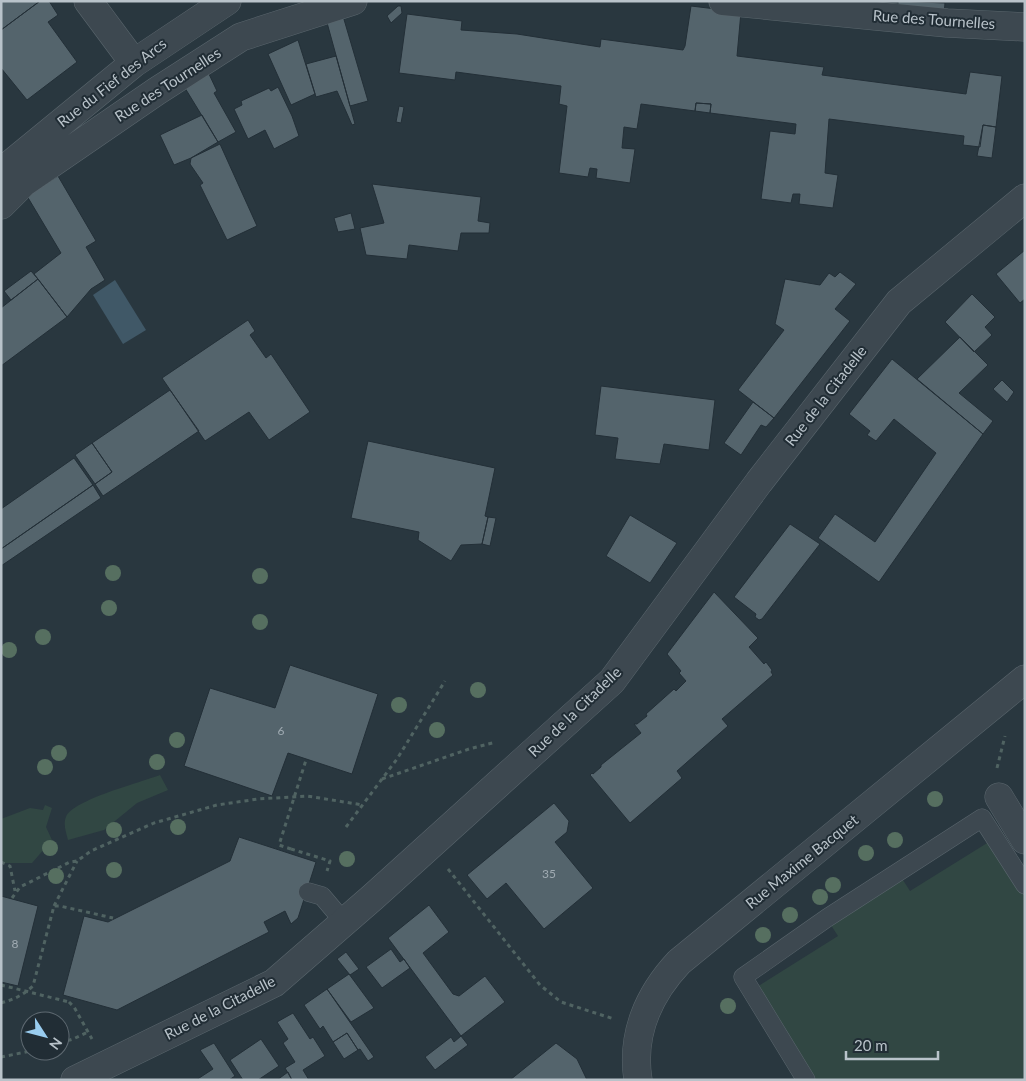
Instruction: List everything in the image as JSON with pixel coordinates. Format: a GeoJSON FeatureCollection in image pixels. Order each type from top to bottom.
{"type":"FeatureCollection","features":[{"type":"Feature","properties":{"kind":"street"},"geometry":{"type":"LineString","coordinates":[[88,1],[134,63]]}},
{"type":"Feature","properties":{"kind":"street","name":"Rue du Fief des Arcs"},"geometry":{"type":"LineString","coordinates":[[1,172],[134,63],[226,1]]}},
{"type":"Feature","properties":{"kind":"street","name":"Rue des Tournelles"},"geometry":{"type":"LineString","coordinates":[[1,205],[23,183],[157,91],[241,37],[353,1]]}},
{"type":"Feature","properties":{"kind":"street","name":"Rue des Tournelles"},"geometry":{"type":"LineString","coordinates":[[723,1],[947,23],[1025,27]]}},
{"type":"Feature","properties":{"kind":"street","name":"Rue de la Citadelle"},"geometry":{"type":"LineString","coordinates":[[74,1080],[274,983],[612,681],[759,482],[899,302],[1025,198]]}},
{"type":"Feature","properties":{"kind":"street","name":"Rue Maxime Bacquet"},"geometry":{"type":"LineString","coordinates":[[638,1080],[637,1044],[646,1012],[654,994],[665,977],[679,962],[1025,679]]}},
{"type":"Feature","properties":{"kind":"street"},"geometry":{"type":"LineString","coordinates":[[999,797],[1025,840]]}},
{"type":"Feature","properties":{"kind":"lane"},"geometry":{"type":"LineString","coordinates":[[806,1080],[743,977],[827,918],[982,818],[1025,885]]}},
{"type":"Feature","properties":{"kind":"lane"},"geometry":{"type":"LineString","coordinates":[[308,892],[322,896],[344,922]]}},
{"type":"Feature","properties":{"kind":"path"},"geometry":{"type":"LineString","coordinates":[[346,828],[397,759],[445,682]]}},
{"type":"Feature","properties":{"kind":"path"},"geometry":{"type":"LineString","coordinates":[[999,762],[1007,727]]}},
{"type":"Feature","properties":{"kind":"path"},"geometry":{"type":"LineString","coordinates":[[382,779],[469,749],[496,742]]}},
{"type":"Feature","properties":{"kind":"path"},"geometry":{"type":"LineString","coordinates":[[306,760],[279,845],[330,861]]}},
{"type":"Feature","properties":{"kind":"path"},"geometry":{"type":"LineString","coordinates":[[1,1003],[17,998],[33,986],[54,906],[77,861],[91,851],[154,823],[217,805],[258,799],[308,796],[363,805]]}},
{"type":"Feature","properties":{"kind":"path"},"geometry":{"type":"LineString","coordinates":[[12,898],[20,887],[62,865],[77,861]]}},
{"type":"Feature","properties":{"kind":"path"},"geometry":{"type":"LineString","coordinates":[[1,862],[10,866],[16,891]]}},
{"type":"Feature","properties":{"kind":"path"},"geometry":{"type":"LineString","coordinates":[[452,874],[540,985],[561,1002],[601,1015]]}},
{"type":"Feature","properties":{"kind":"path"},"geometry":{"type":"LineString","coordinates":[[54,906],[113,918]]}},
{"type":"Feature","properties":{"kind":"path"},"geometry":{"type":"LineString","coordinates":[[1,985],[68,1002],[74,1007],[88,1033],[70,1041]]}},
{"type":"Feature","properties":{"kind":"path"},"geometry":{"type":"LineString","coordinates":[[1,1057],[20,1053]]}},
{"type":"Feature","properties":{"kind":"green space"},"geometry":{"type":"Polygon","coordinates":[[[160,775],[168,790],[137,803],[104,830],[68,840],[65,822],[66,817],[71,811],[81,804],[108,792],[160,775]]]}},
{"type":"Feature","properties":{"kind":"green space"},"geometry":{"type":"Polygon","coordinates":[[[45,805],[52,808],[46,827],[52,840],[32,863],[1,863],[1,819],[30,808],[43,810],[45,805]]]}},
{"type":"Feature","properties":{"kind":"green space"},"geometry":{"type":"Polygon","coordinates":[[[992,840],[1025,893],[1025,1080],[813,1080],[757,987],[838,936],[829,922],[901,877],[910,891],[992,840]]]}},
{"type":"Feature","properties":{"kind":"water"},"geometry":{"type":"Polygon","coordinates":[[[115,280],[146,330],[123,344],[93,295],[115,280]]]}},
{"type":"Feature","properties":{"kind":"building"},"geometry":{"type":"Polygon","coordinates":[[[1,1],[40,1],[1,30],[1,1]]]}},
{"type":"Feature","properties":{"kind":"building"},"geometry":{"type":"Polygon","coordinates":[[[40,1],[49,1],[58,15],[48,22],[77,62],[27,100],[1,68],[1,30],[40,1]]]}},
{"type":"Feature","properties":{"kind":"building"},"geometry":{"type":"Polygon","coordinates":[[[898,1],[945,3],[944,15],[898,12],[898,1]]]}},
{"type":"Feature","properties":{"kind":"building"},"geometry":{"type":"Polygon","coordinates":[[[398,6],[401,6],[402,13],[391,23],[387,16],[398,6]]]}},
{"type":"Feature","properties":{"kind":"building"},"geometry":{"type":"Polygon","coordinates":[[[691,6],[741,12],[737,56],[824,67],[822,75],[966,94],[970,72],[1002,76],[996,127],[983,125],[980,147],[963,145],[964,136],[829,119],[825,173],[838,175],[833,208],[799,204],[800,194],[793,194],[791,203],[761,199],[770,131],[795,134],[796,124],[710,113],[711,104],[696,103],[695,111],[641,104],[637,129],[624,127],[622,148],[635,149],[630,183],[596,178],[597,169],[590,168],[588,177],[559,173],[567,106],[559,104],[561,86],[456,72],[455,80],[399,73],[407,14],[462,21],[461,30],[517,34],[600,47],[601,39],[683,50],[691,6]]]}},
{"type":"Feature","properties":{"kind":"building"},"geometry":{"type":"Polygon","coordinates":[[[343,16],[368,101],[350,106],[326,19],[343,16]]]}},
{"type":"Feature","properties":{"kind":"building"},"geometry":{"type":"Polygon","coordinates":[[[298,40],[315,94],[291,105],[268,54],[298,40]]]}},
{"type":"Feature","properties":{"kind":"building"},"geometry":{"type":"Polygon","coordinates":[[[336,56],[355,124],[352,125],[337,91],[316,97],[306,64],[336,56]]]}},
{"type":"Feature","properties":{"kind":"building"},"geometry":{"type":"Polygon","coordinates":[[[209,74],[217,91],[214,93],[236,132],[218,142],[185,88],[209,74]]]}},
{"type":"Feature","properties":{"kind":"building"},"geometry":{"type":"Polygon","coordinates":[[[278,87],[299,136],[274,149],[265,130],[248,139],[234,109],[242,105],[241,101],[269,88],[271,91],[278,87]]]}},
{"type":"Feature","properties":{"kind":"building"},"geometry":{"type":"Polygon","coordinates":[[[696,103],[711,104],[710,113],[695,111],[696,103]]]}},
{"type":"Feature","properties":{"kind":"building"},"geometry":{"type":"Polygon","coordinates":[[[399,106],[404,107],[401,123],[396,122],[399,106]]]}},
{"type":"Feature","properties":{"kind":"building"},"geometry":{"type":"Polygon","coordinates":[[[202,115],[218,142],[191,158],[174,165],[160,135],[202,115]]]}},
{"type":"Feature","properties":{"kind":"building"},"geometry":{"type":"Polygon","coordinates":[[[983,125],[996,127],[992,158],[977,156],[983,125]]]}},
{"type":"Feature","properties":{"kind":"building"},"geometry":{"type":"Polygon","coordinates":[[[220,144],[257,226],[227,240],[200,185],[203,183],[190,164],[191,158],[220,144]]]}},
{"type":"Feature","properties":{"kind":"building"},"geometry":{"type":"Polygon","coordinates":[[[58,176],[96,241],[86,247],[105,280],[91,289],[67,317],[34,274],[61,253],[27,196],[58,176]]]}},
{"type":"Feature","properties":{"kind":"building"},"geometry":{"type":"Polygon","coordinates":[[[372,184],[481,197],[478,221],[490,223],[489,233],[461,233],[458,251],[409,245],[407,259],[366,255],[360,228],[384,223],[372,184]]]}},
{"type":"Feature","properties":{"kind":"building"},"geometry":{"type":"Polygon","coordinates":[[[351,213],[355,229],[338,232],[334,218],[351,213]]]}},
{"type":"Feature","properties":{"kind":"building"},"geometry":{"type":"Polygon","coordinates":[[[1025,250],[1025,299],[1020,303],[996,274],[1025,250]]]}},
{"type":"Feature","properties":{"kind":"building"},"geometry":{"type":"Polygon","coordinates":[[[31,271],[38,279],[11,300],[4,291],[31,271]]]}},
{"type":"Feature","properties":{"kind":"building"},"geometry":{"type":"Polygon","coordinates":[[[840,272],[856,284],[835,309],[850,321],[774,418],[738,390],[784,330],[775,324],[785,279],[820,285],[829,273],[835,277],[840,272]]]}},
{"type":"Feature","properties":{"kind":"building"},"geometry":{"type":"Polygon","coordinates":[[[38,279],[67,317],[1,366],[1,308],[38,279]]]}},
{"type":"Feature","properties":{"kind":"building"},"geometry":{"type":"Polygon","coordinates":[[[972,294],[995,317],[985,327],[992,335],[974,352],[945,322],[972,294]]]}},
{"type":"Feature","properties":{"kind":"building"},"geometry":{"type":"Polygon","coordinates":[[[248,320],[255,331],[250,335],[266,358],[271,354],[310,412],[269,440],[249,412],[205,441],[162,378],[248,320]]]}},
{"type":"Feature","properties":{"kind":"building"},"geometry":{"type":"Polygon","coordinates":[[[960,337],[988,365],[959,393],[993,421],[983,434],[917,379],[960,337]]]}},
{"type":"Feature","properties":{"kind":"building"},"geometry":{"type":"Polygon","coordinates":[[[892,359],[983,434],[879,582],[818,538],[835,514],[875,542],[936,453],[894,419],[876,441],[867,435],[870,431],[849,414],[892,359]]]}},
{"type":"Feature","properties":{"kind":"building"},"geometry":{"type":"Polygon","coordinates":[[[1002,380],[1014,392],[1007,402],[993,389],[1002,380]]]}},
{"type":"Feature","properties":{"kind":"building"},"geometry":{"type":"Polygon","coordinates":[[[601,386],[715,400],[709,450],[664,444],[660,464],[615,459],[618,438],[595,435],[601,386]]]}},
{"type":"Feature","properties":{"kind":"building"},"geometry":{"type":"Polygon","coordinates":[[[170,390],[199,431],[103,496],[95,484],[112,472],[92,443],[170,390]]]}},
{"type":"Feature","properties":{"kind":"building"},"geometry":{"type":"Polygon","coordinates":[[[753,402],[774,418],[766,427],[761,425],[741,455],[724,443],[753,402]]]}},
{"type":"Feature","properties":{"kind":"building"},"geometry":{"type":"Polygon","coordinates":[[[368,441],[495,468],[485,516],[488,517],[482,544],[461,545],[451,561],[418,540],[419,532],[351,518],[368,441]]]}},
{"type":"Feature","properties":{"kind":"building"},"geometry":{"type":"Polygon","coordinates":[[[92,443],[112,472],[95,484],[75,455],[92,443]]]}},
{"type":"Feature","properties":{"kind":"building"},"geometry":{"type":"Polygon","coordinates":[[[74,458],[93,485],[1,549],[1,509],[74,458]]]}},
{"type":"Feature","properties":{"kind":"building"},"geometry":{"type":"Polygon","coordinates":[[[93,485],[101,498],[1,566],[1,549],[93,485]]]}},
{"type":"Feature","properties":{"kind":"building"},"geometry":{"type":"Polygon","coordinates":[[[630,515],[677,543],[650,583],[606,556],[630,515]]]}},
{"type":"Feature","properties":{"kind":"building"},"geometry":{"type":"Polygon","coordinates":[[[488,517],[496,518],[490,546],[482,544],[488,517]]]}},
{"type":"Feature","properties":{"kind":"building"},"geometry":{"type":"Polygon","coordinates":[[[790,524],[820,544],[762,619],[759,620],[755,617],[756,614],[734,597],[790,524]]]}},
{"type":"Feature","properties":{"kind":"building"},"geometry":{"type":"Polygon","coordinates":[[[714,592],[758,638],[749,647],[764,664],[766,662],[773,675],[722,719],[728,726],[677,771],[682,778],[630,823],[590,775],[641,733],[634,724],[637,724],[647,716],[646,714],[686,681],[679,673],[681,671],[667,654],[714,592]]]}},
{"type":"Feature","properties":{"kind":"building"},"geometry":{"type":"Polygon","coordinates":[[[290,665],[378,694],[352,774],[288,753],[272,796],[184,766],[210,688],[275,708],[290,665]]]}},
{"type":"Feature","properties":{"kind":"building"},"geometry":{"type":"Polygon","coordinates":[[[554,803],[569,821],[567,832],[555,842],[593,888],[544,929],[506,883],[487,899],[467,875],[554,803]]]}},
{"type":"Feature","properties":{"kind":"building"},"geometry":{"type":"Polygon","coordinates":[[[239,837],[316,862],[298,918],[291,924],[285,911],[264,922],[269,932],[117,1010],[63,995],[84,916],[108,922],[230,861],[239,837]]]}},
{"type":"Feature","properties":{"kind":"building"},"geometry":{"type":"Polygon","coordinates":[[[1,896],[38,906],[18,986],[1,982],[1,896]]]}},
{"type":"Feature","properties":{"kind":"building"},"geometry":{"type":"Polygon","coordinates":[[[429,905],[449,932],[423,953],[453,994],[459,996],[485,976],[505,1002],[461,1036],[388,938],[429,905]]]}},
{"type":"Feature","properties":{"kind":"building"},"geometry":{"type":"Polygon","coordinates":[[[391,949],[400,962],[404,959],[410,968],[382,988],[366,967],[391,949]]]}},
{"type":"Feature","properties":{"kind":"building"},"geometry":{"type":"Polygon","coordinates":[[[346,952],[359,969],[350,975],[337,959],[346,952]]]}},
{"type":"Feature","properties":{"kind":"building"},"geometry":{"type":"Polygon","coordinates":[[[349,974],[374,1008],[351,1022],[327,989],[349,974]]]}},
{"type":"Feature","properties":{"kind":"building"},"geometry":{"type":"Polygon","coordinates":[[[327,989],[374,1057],[368,1061],[347,1033],[333,1042],[323,1026],[320,1029],[304,1005],[327,989]]]}},
{"type":"Feature","properties":{"kind":"building"},"geometry":{"type":"Polygon","coordinates":[[[293,1013],[310,1039],[313,1037],[325,1056],[303,1070],[309,1080],[292,1080],[285,1068],[295,1062],[283,1043],[288,1039],[277,1022],[293,1013]]]}},
{"type":"Feature","properties":{"kind":"building"},"geometry":{"type":"Polygon","coordinates":[[[347,1033],[358,1050],[344,1059],[333,1042],[347,1033]]]}},
{"type":"Feature","properties":{"kind":"building"},"geometry":{"type":"Polygon","coordinates":[[[461,1036],[468,1045],[435,1070],[425,1057],[451,1037],[454,1042],[461,1036]]]}},
{"type":"Feature","properties":{"kind":"building"},"geometry":{"type":"Polygon","coordinates":[[[261,1039],[279,1066],[258,1080],[243,1080],[230,1060],[261,1039]]]}},
{"type":"Feature","properties":{"kind":"building"},"geometry":{"type":"Polygon","coordinates":[[[214,1043],[235,1076],[229,1080],[196,1080],[213,1069],[200,1050],[214,1043]]]}},
{"type":"Feature","properties":{"kind":"building"},"geometry":{"type":"Polygon","coordinates":[[[556,1043],[577,1059],[587,1080],[510,1080],[556,1043]]]}},
{"type":"Feature","properties":{"kind":"building"},"geometry":{"type":"Polygon","coordinates":[[[288,1072],[292,1080],[277,1080],[288,1072]]]}}]}
